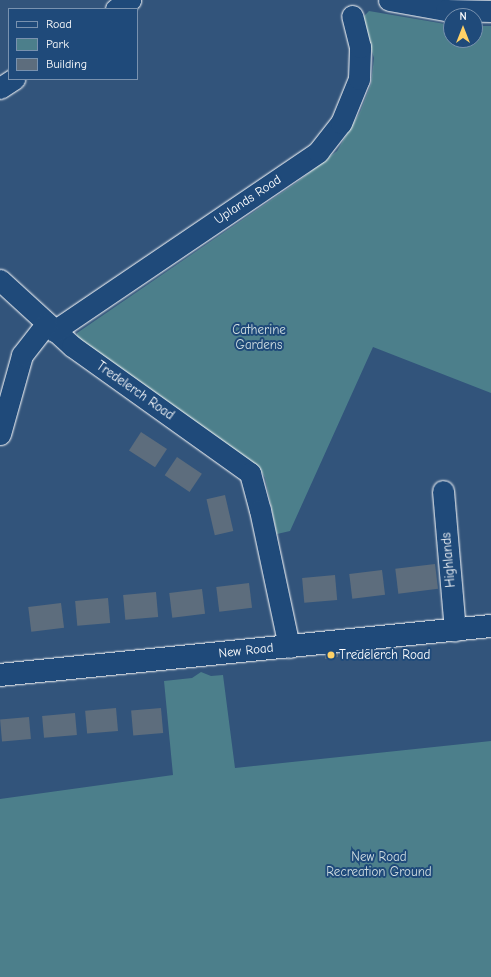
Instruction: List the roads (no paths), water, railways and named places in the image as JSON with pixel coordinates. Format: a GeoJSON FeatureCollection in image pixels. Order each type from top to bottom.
{"type":"FeatureCollection","features":[{"type":"Feature","properties":{"kind":"street"},"geometry":{"type":"LineString","coordinates":[[118,8],[130,0]]}},
{"type":"Feature","properties":{"kind":"street"},"geometry":{"type":"LineString","coordinates":[[390,0],[446,10],[491,11]]}},
{"type":"Feature","properties":{"kind":"street","name":"Uplands Road"},"geometry":{"type":"LineString","coordinates":[[0,434],[22,355],[50,328],[318,152],[341,122],[359,79],[360,47],[352,16]]}},
{"type":"Feature","properties":{"kind":"street"},"geometry":{"type":"LineString","coordinates":[[0,88],[12,80]]}},
{"type":"Feature","properties":{"kind":"street","name":"Tredelerch Road"},"geometry":{"type":"LineString","coordinates":[[0,280],[50,328],[250,473],[260,510],[289,647]]}},
{"type":"Feature","properties":{"kind":"street","name":"Highlands"},"geometry":{"type":"LineString","coordinates":[[443,491],[455,630]]}},
{"type":"Feature","properties":{"kind":"street","name":"New Road"},"geometry":{"type":"LineString","coordinates":[[0,675],[491,626]]}},
{"type":"Feature","properties":{"kind":"place","name":"Tredelerch Road"},"geometry":{"type":"Point","coordinates":[331,655]}},
{"type":"Feature","properties":{"kind":"park label","name":"Catherine Gardens"},"geometry":{"type":"Point","coordinates":[259,338]}},
{"type":"Feature","properties":{"kind":"park label","name":"New Road Recreation Ground"},"geometry":{"type":"Point","coordinates":[379,866]}}]}
